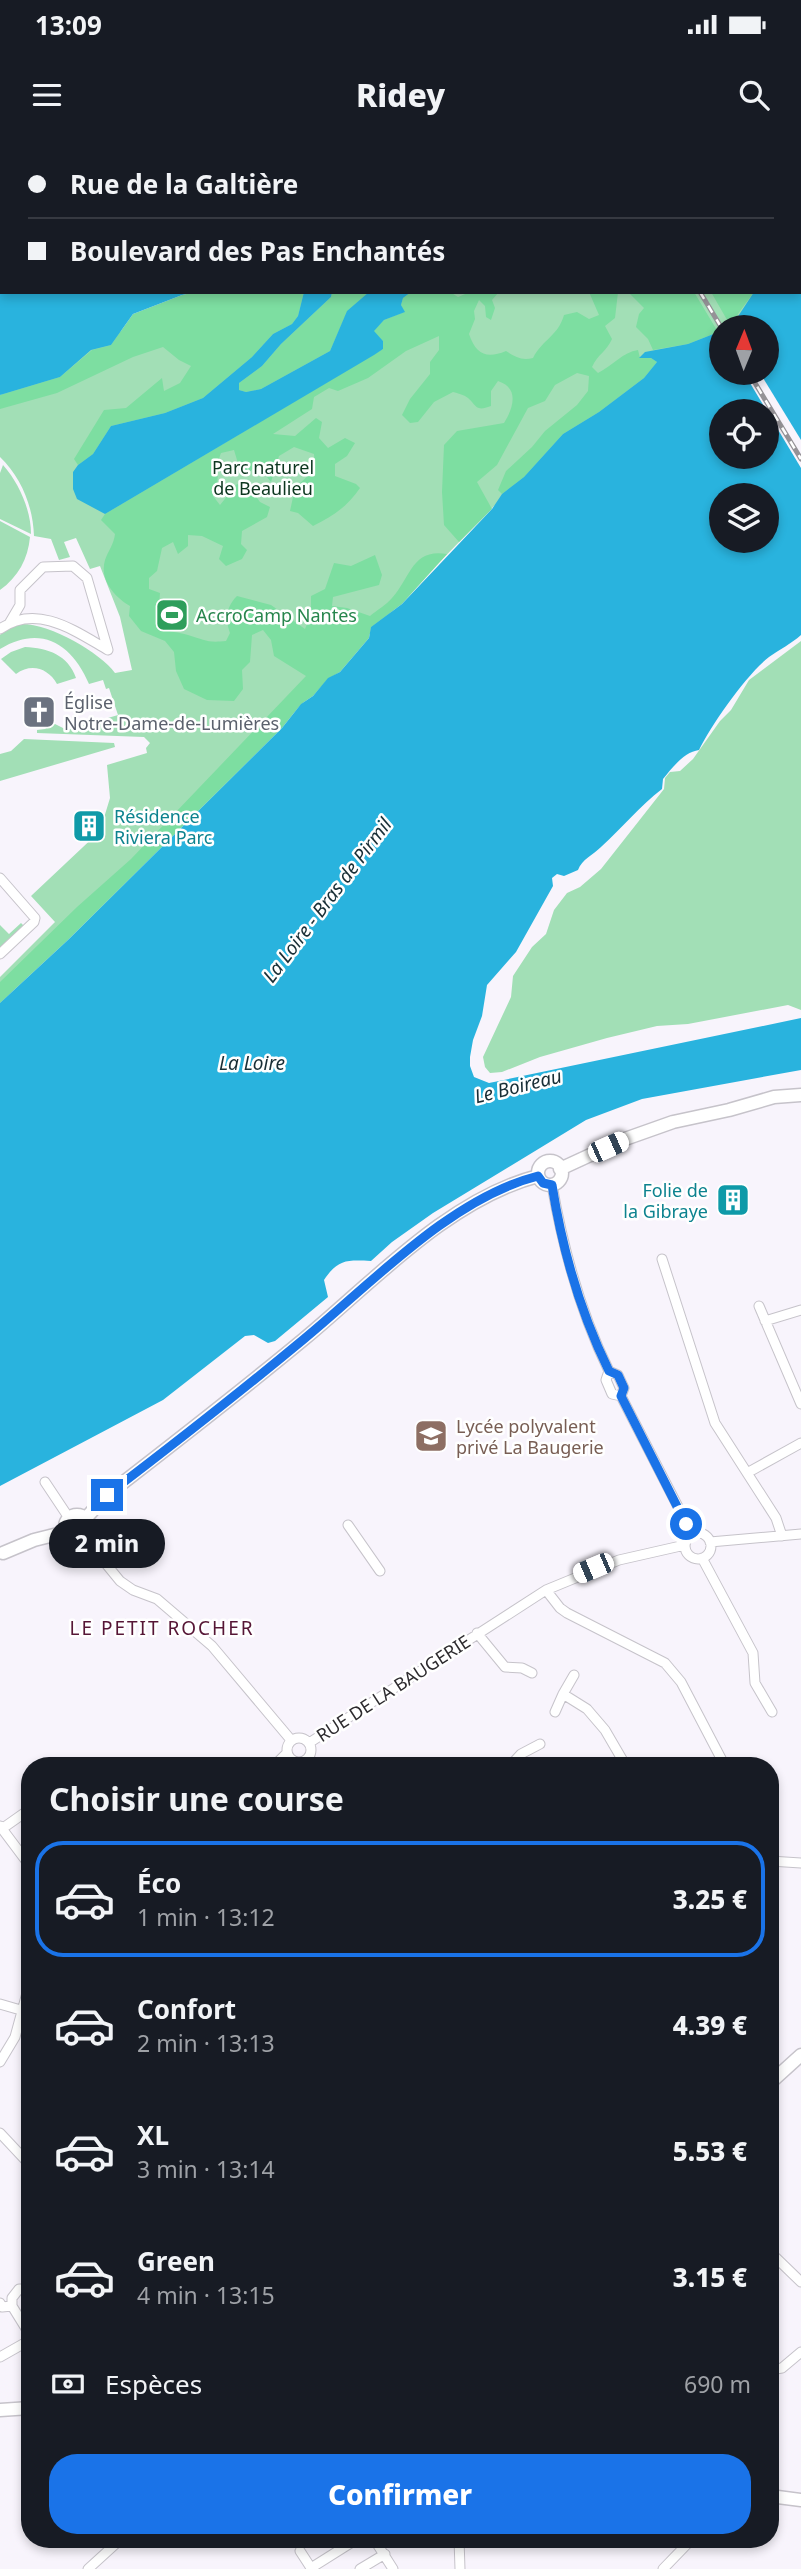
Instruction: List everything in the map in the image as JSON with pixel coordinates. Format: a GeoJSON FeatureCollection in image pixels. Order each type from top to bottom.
{"type":"FeatureCollection","features":[{"type":"Feature","properties":{"kind":"main road"},"geometry":{"type":"LineString","coordinates":[[560,1169],[673,1122],[774,1097],[801,1095]]}},
{"type":"Feature","properties":{"kind":"main road"},"geometry":{"type":"LineString","coordinates":[[547,1162],[554,1162],[560,1169],[560,1179],[552,1185],[543,1183],[538,1176],[540,1167],[547,1162]]}},
{"type":"Feature","properties":{"kind":"main road"},"geometry":{"type":"LineString","coordinates":[[85,1519],[107,1495],[272,1365],[432,1232],[500,1190],[538,1176]]}},
{"type":"Feature","properties":{"kind":"main road"},"geometry":{"type":"LineString","coordinates":[[76,1516],[85,1519],[89,1527],[84,1537],[74,1539],[66,1532],[69,1518],[76,1516]]}},
{"type":"Feature","properties":{"kind":"main road"},"geometry":{"type":"LineString","coordinates":[[1,1555],[30,1542],[66,1532]]}},
{"type":"Feature","properties":{"kind":"main road"},"geometry":{"type":"LineString","coordinates":[[779,2075],[801,2055]]}},
{"type":"Feature","properties":{"kind":"main road"},"geometry":{"type":"LineString","coordinates":[[0,2410],[21,2409]]}},
{"type":"Feature","properties":{"kind":"main road"},"geometry":{"type":"LineString","coordinates":[[779,2497],[799,2499]]}},
{"type":"Feature","properties":{"kind":"street"},"geometry":{"type":"LineString","coordinates":[[0,629],[21,618],[45,620],[66,625],[108,650],[86,578],[73,566],[43,567],[20,590],[20,605],[10,622]]}},
{"type":"Feature","properties":{"kind":"street"},"geometry":{"type":"LineString","coordinates":[[0,878],[34,915],[34,922],[0,954]]}},
{"type":"Feature","properties":{"kind":"street"},"geometry":{"type":"LineString","coordinates":[[552,1185],[559,1223],[593,1337],[609,1371],[618,1375],[624,1388],[621,1396],[692,1534]]}},
{"type":"Feature","properties":{"kind":"street"},"geometry":{"type":"LineString","coordinates":[[662,1259],[715,1423],[776,1518],[782,1536]]}},
{"type":"Feature","properties":{"kind":"street"},"geometry":{"type":"LineString","coordinates":[[759,1306],[801,1404]]}},
{"type":"Feature","properties":{"kind":"street"},"geometry":{"type":"LineString","coordinates":[[765,1321],[801,1310]]}},
{"type":"Feature","properties":{"kind":"street"},"geometry":{"type":"LineString","coordinates":[[747,1473],[801,1443]]}},
{"type":"Feature","properties":{"kind":"street"},"geometry":{"type":"LineString","coordinates":[[45,1482],[69,1518]]}},
{"type":"Feature","properties":{"kind":"street"},"geometry":{"type":"LineString","coordinates":[[348,1525],[380,1571]]}},
{"type":"Feature","properties":{"kind":"street"},"geometry":{"type":"LineString","coordinates":[[702,1558],[691,1556],[685,1545],[692,1534],[702,1534],[710,1542],[801,1534]]}},
{"type":"Feature","properties":{"kind":"street"},"geometry":{"type":"LineString","coordinates":[[84,1537],[120,1581],[132,1590],[157,1599],[212,1646],[291,1740]]}},
{"type":"Feature","properties":{"kind":"street"},"geometry":{"type":"LineString","coordinates":[[702,1558],[709,1552],[710,1542]]}},
{"type":"Feature","properties":{"kind":"street","name":"RUE DE LA BAUGERIE"},"geometry":{"type":"LineString","coordinates":[[309,1743],[546,1590],[619,1560],[685,1545]]}},
{"type":"Feature","properties":{"kind":"street"},"geometry":{"type":"LineString","coordinates":[[702,1558],[753,1653],[755,1684],[772,1712]]}},
{"type":"Feature","properties":{"kind":"street"},"geometry":{"type":"LineString","coordinates":[[546,1590],[566,1613],[664,1663],[681,1682],[721,1757]]}},
{"type":"Feature","properties":{"kind":"street","name":"RUE DE LA BAUGERIE"},"geometry":{"type":"LineString","coordinates":[[477,1633],[505,1667],[522,1668],[532,1673]]}},
{"type":"Feature","properties":{"kind":"street"},"geometry":{"type":"LineString","coordinates":[[555,1712],[574,1675]]}},
{"type":"Feature","properties":{"kind":"street"},"geometry":{"type":"LineString","coordinates":[[563,1694],[587,1709],[606,1730],[621,1757]]}},
{"type":"Feature","properties":{"kind":"street"},"geometry":{"type":"LineString","coordinates":[[288,1756],[287,1745],[291,1740],[302,1738],[309,1743],[309,1757]]}},
{"type":"Feature","properties":{"kind":"street"},"geometry":{"type":"LineString","coordinates":[[518,1757],[540,1744]]}},
{"type":"Feature","properties":{"kind":"street"},"geometry":{"type":"LineString","coordinates":[[21,1815],[1,1827],[21,1854]]}},
{"type":"Feature","properties":{"kind":"street"},"geometry":{"type":"LineString","coordinates":[[779,1860],[801,1863]]}},
{"type":"Feature","properties":{"kind":"street"},"geometry":{"type":"LineString","coordinates":[[0,2004],[21,2010]]}},
{"type":"Feature","properties":{"kind":"street"},"geometry":{"type":"LineString","coordinates":[[0,2062],[15,2037],[21,2020]]}},
{"type":"Feature","properties":{"kind":"street"},"geometry":{"type":"LineString","coordinates":[[0,2133],[21,2155]]}},
{"type":"Feature","properties":{"kind":"street"},"geometry":{"type":"LineString","coordinates":[[779,2261],[801,2282]]}},
{"type":"Feature","properties":{"kind":"street"},"geometry":{"type":"LineString","coordinates":[[21,2289],[12,2298],[12,2306],[21,2322]]}},
{"type":"Feature","properties":{"kind":"street"},"geometry":{"type":"LineString","coordinates":[[0,2303],[2,2307],[12,2306]]}},
{"type":"Feature","properties":{"kind":"street"},"geometry":{"type":"LineString","coordinates":[[0,2357],[21,2343]]}},
{"type":"Feature","properties":{"kind":"street"},"geometry":{"type":"LineString","coordinates":[[779,2368],[801,2352]]}},
{"type":"Feature","properties":{"kind":"street"},"geometry":{"type":"LineString","coordinates":[[88,2569],[111,2548]]}},
{"type":"Feature","properties":{"kind":"street"},"geometry":{"type":"LineString","coordinates":[[300,2551],[311,2568],[343,2548]]}},
{"type":"Feature","properties":{"kind":"street"},"geometry":{"type":"LineString","coordinates":[[381,2548],[393,2569]]}},
{"type":"Feature","properties":{"kind":"street"},"geometry":{"type":"LineString","coordinates":[[459,2548],[460,2569]]}},
{"type":"Feature","properties":{"kind":"street"},"geometry":{"type":"LineString","coordinates":[[667,2567],[684,2548]]}},
{"type":"Feature","properties":{"kind":"street"},"geometry":{"type":"LineString","coordinates":[[360,2569],[385,2554]]}},
{"type":"Feature","properties":{"kind":"green space","name":"Parc naturel de Beaulieu"},"geometry":{"type":"Polygon","coordinates":[[[191,294],[776,294],[760,315],[709,315],[709,354],[494,506],[230,778],[0,1003],[0,977],[55,922],[31,896],[100,831],[110,798],[107,765],[147,753],[146,748],[150,743],[144,737],[37,733],[37,730],[45,729],[53,723],[67,730],[118,715],[109,688],[106,689],[103,680],[89,684],[74,658],[54,642],[29,638],[0,649],[0,635],[11,626],[25,624],[53,631],[83,646],[115,673],[132,670],[120,617],[100,566],[90,569],[76,538],[64,542],[70,557],[59,560],[51,539],[34,536],[31,514],[20,483],[0,457],[0,395],[191,294]]]}},
{"type":"Feature","properties":{"kind":"green space"},"geometry":{"type":"Polygon","coordinates":[[[304,294],[298,316],[292,324],[273,334],[252,357],[203,398],[165,413],[111,426],[93,454],[78,465],[74,459],[104,410],[126,408],[162,378],[164,391],[180,383],[191,366],[163,347],[133,357],[57,393],[0,409],[0,395],[60,377],[92,350],[111,345],[133,314],[182,295],[304,294]]]}},
{"type":"Feature","properties":{"kind":"green space"},"geometry":{"type":"Polygon","coordinates":[[[332,294],[367,294],[347,312],[330,351],[261,389],[246,392],[239,390],[239,383],[262,366],[281,344],[332,294]]]}},
{"type":"Feature","properties":{"kind":"green space"},"geometry":{"type":"Polygon","coordinates":[[[408,294],[453,294],[458,297],[465,294],[497,294],[492,300],[495,308],[491,320],[486,317],[485,306],[479,300],[469,334],[475,347],[483,353],[493,355],[506,351],[525,359],[533,358],[558,328],[564,315],[577,312],[589,319],[599,315],[590,294],[618,294],[615,318],[605,326],[612,339],[592,367],[598,373],[627,353],[638,350],[640,358],[651,358],[657,362],[644,378],[599,412],[563,434],[524,477],[502,494],[498,490],[506,471],[545,431],[577,405],[588,391],[589,376],[577,373],[555,385],[545,401],[528,408],[497,465],[477,482],[492,509],[459,542],[444,525],[444,445],[457,431],[504,423],[513,399],[509,388],[498,381],[491,391],[491,406],[478,408],[465,396],[453,392],[434,402],[418,422],[410,423],[402,415],[410,399],[430,374],[430,362],[439,350],[439,336],[406,351],[368,378],[338,391],[329,388],[314,397],[312,409],[273,434],[295,436],[316,418],[322,422],[319,438],[328,448],[345,438],[355,443],[347,456],[335,464],[335,476],[360,488],[345,506],[313,526],[298,513],[290,511],[295,488],[315,469],[314,454],[294,447],[279,456],[271,482],[257,465],[247,474],[240,470],[234,450],[221,453],[213,496],[220,505],[237,484],[253,492],[260,502],[270,507],[267,517],[242,531],[241,544],[247,550],[242,559],[226,566],[219,559],[223,546],[202,536],[188,535],[188,546],[178,554],[173,542],[162,548],[157,571],[149,578],[149,589],[160,593],[160,628],[206,641],[226,641],[230,633],[228,613],[237,596],[271,605],[305,629],[311,614],[311,596],[325,589],[334,563],[351,566],[375,555],[382,575],[379,585],[333,597],[332,606],[370,616],[392,598],[419,560],[435,553],[447,554],[402,604],[371,627],[369,638],[340,672],[328,679],[313,696],[301,704],[282,728],[69,939],[0,1003],[0,982],[131,859],[306,676],[274,656],[271,640],[263,630],[252,635],[250,662],[242,670],[243,689],[234,701],[207,700],[184,689],[176,671],[174,652],[165,641],[141,631],[129,616],[130,606],[114,593],[106,581],[105,560],[115,534],[101,520],[105,514],[383,349],[383,341],[373,331],[384,320],[404,312],[401,305],[403,298],[408,294]]]}},
{"type":"Feature","properties":{"kind":"green space"},"geometry":{"type":"Polygon","coordinates":[[[630,294],[695,294],[709,317],[709,336],[688,344],[653,350],[648,339],[636,327],[639,314],[644,308],[630,294]]]}},
{"type":"Feature","properties":{"kind":"green space"},"geometry":{"type":"Polygon","coordinates":[[[712,294],[753,294],[737,315],[724,315],[712,294]]]}},
{"type":"Feature","properties":{"kind":"green space"},"geometry":{"type":"Polygon","coordinates":[[[3,465],[23,497],[31,534],[0,519],[0,473],[3,465]]]}},
{"type":"Feature","properties":{"kind":"green space"},"geometry":{"type":"Polygon","coordinates":[[[0,521],[30,537],[21,567],[0,590],[0,521]]]}},
{"type":"Feature","properties":{"kind":"green space"},"geometry":{"type":"Polygon","coordinates":[[[801,641],[801,1010],[788,1005],[688,1024],[657,1026],[540,1057],[502,1072],[490,1073],[485,1067],[483,1057],[511,997],[513,976],[532,947],[546,934],[554,910],[567,893],[580,887],[601,869],[664,789],[665,778],[670,772],[680,771],[693,759],[731,710],[749,680],[801,641]]]}},
{"type":"Feature","properties":{"kind":"green space"},"geometry":{"type":"Polygon","coordinates":[[[25,647],[56,654],[68,664],[76,678],[57,684],[49,674],[39,669],[27,669],[16,674],[1,659],[25,647]]]}},
{"type":"Feature","properties":{"kind":"green space"},"geometry":{"type":"Polygon","coordinates":[[[24,739],[114,743],[115,747],[0,781],[0,754],[11,751],[24,739]]]}},
{"type":"Feature","properties":{"kind":"green space"},"geometry":{"type":"Polygon","coordinates":[[[21,923],[25,927],[0,950],[0,925],[9,934],[21,923]]]}},
{"type":"Feature","properties":{"kind":"water"},"geometry":{"type":"Polygon","coordinates":[[[0,294],[186,294],[133,314],[111,345],[91,350],[60,377],[0,395],[0,294]]]}},
{"type":"Feature","properties":{"kind":"water"},"geometry":{"type":"Polygon","coordinates":[[[304,294],[332,294],[262,366],[239,383],[239,390],[246,392],[261,389],[330,351],[347,311],[367,294],[408,294],[403,298],[401,305],[405,312],[384,320],[374,331],[383,341],[383,349],[374,355],[105,514],[77,499],[73,489],[73,472],[93,454],[111,426],[165,413],[203,398],[252,357],[273,334],[292,324],[298,316],[304,294]]]}},
{"type":"Feature","properties":{"kind":"water","name":"La Loire"},"geometry":{"type":"Polygon","coordinates":[[[753,294],[801,294],[801,635],[769,657],[750,675],[699,750],[683,757],[674,766],[663,779],[662,789],[585,860],[578,870],[564,876],[557,874],[552,878],[553,886],[516,952],[487,985],[482,1016],[473,1040],[470,1066],[474,1077],[489,1083],[801,1018],[801,1070],[642,1099],[586,1120],[433,1213],[392,1242],[371,1261],[339,1264],[324,1280],[328,1297],[275,1341],[268,1343],[254,1335],[245,1336],[163,1400],[0,1486],[0,1003],[69,939],[282,728],[301,704],[313,696],[328,678],[340,672],[369,638],[371,627],[402,604],[492,509],[502,494],[524,477],[563,434],[599,412],[644,378],[657,362],[651,358],[639,358],[645,352],[688,344],[709,336],[709,385],[779,385],[779,315],[739,315],[753,294]]]}},
{"type":"Feature","properties":{"kind":"pier"},"geometry":{"type":"Polygon","coordinates":[[[751,385],[767,385],[776,399],[760,399],[751,385]]]}},
{"type":"Feature","properties":{"kind":"pier"},"geometry":{"type":"Polygon","coordinates":[[[779,404],[801,440],[801,468],[779,431],[779,404]]]}},
{"type":"Feature","properties":{"kind":"railway"},"geometry":{"type":"LineString","coordinates":[[701,294],[714,315]]}},
{"type":"Feature","properties":{"kind":"railway"},"geometry":{"type":"LineString","coordinates":[[756,385],[801,459]]}},
{"type":"Feature","properties":{"kind":"place","name":"AccroCamp Nantes"},"geometry":{"type":"Point","coordinates":[172,615]}},
{"type":"Feature","properties":{"kind":"place","name":"Église Notre-Dame-de-Lumières"},"geometry":{"type":"Point","coordinates":[39,712]}},
{"type":"Feature","properties":{"kind":"place","name":"Résidence Riviera Parc"},"geometry":{"type":"Point","coordinates":[89,826]}},
{"type":"Feature","properties":{"kind":"place","name":"Folie de la Gibraye"},"geometry":{"type":"Point","coordinates":[733,1200]}},
{"type":"Feature","properties":{"kind":"place","name":"Lycée polyvalent privé La Baugerie"},"geometry":{"type":"Point","coordinates":[431,1436]}},
{"type":"Feature","properties":{"kind":"district","name":"LE PETIT ROCHER"},"geometry":{"type":"Point","coordinates":[162,1628]}},
{"type":"Feature","properties":{"kind":"route"},"geometry":{"type":"LineString","coordinates":[[107,1495],[305,1339],[432,1232],[500,1190],[538,1176],[543,1183],[552,1185],[556,1213],[593,1337],[609,1371],[618,1375],[624,1388],[621,1396],[686,1524]]}},
{"type":"Feature","properties":{"kind":"water label","name":"La Loire - Bras de Pirmil"},"geometry":{"type":"Point","coordinates":[327,900]}},
{"type":"Feature","properties":{"kind":"water label","name":"Le Boireau"},"geometry":{"type":"Point","coordinates":[518,1086]}}]}
